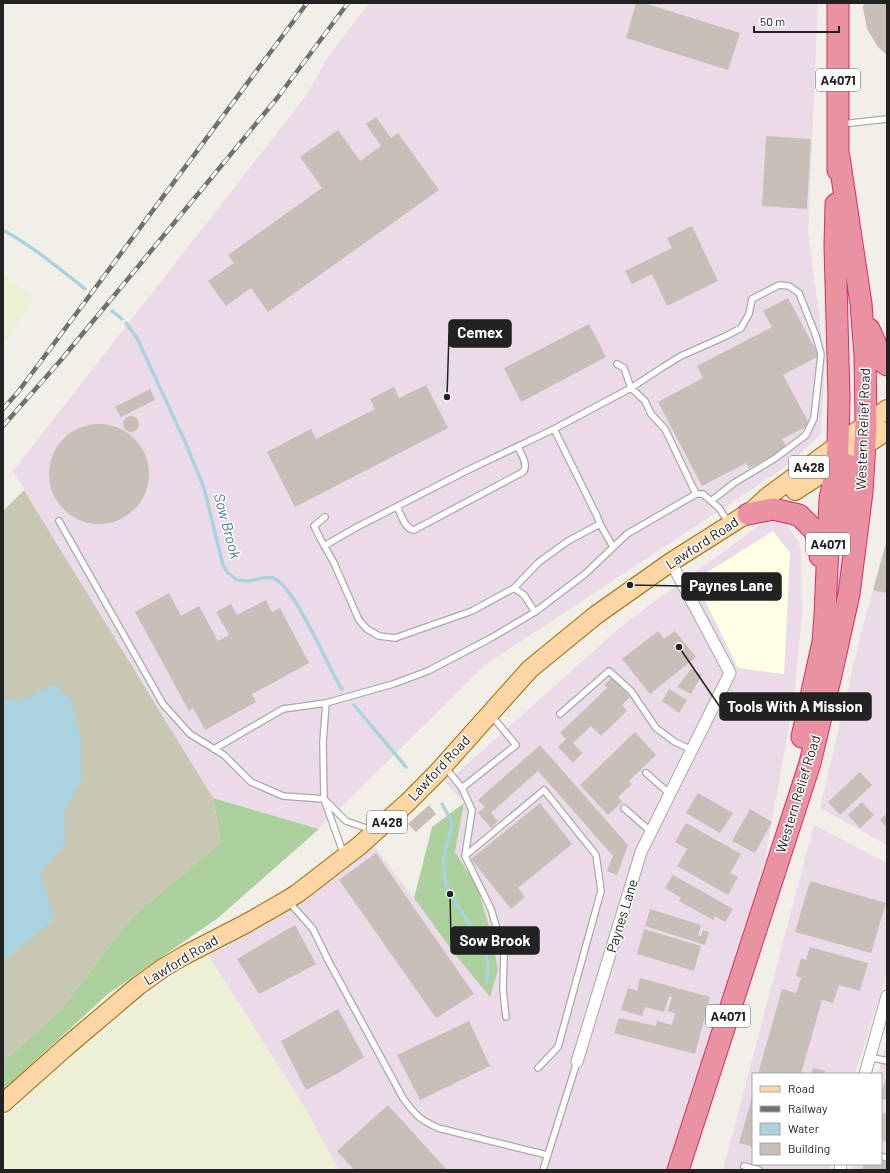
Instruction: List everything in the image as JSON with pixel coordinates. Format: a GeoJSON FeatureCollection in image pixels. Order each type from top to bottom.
{"type":"FeatureCollection","features":[{"type":"Feature","properties":{"kind":"highway","name":"Western Relief Road"},"geometry":{"type":"LineString","coordinates":[[678,1170],[810,763],[847,601],[862,492],[839,396],[835,246],[838,157],[838,3]]}},
{"type":"Feature","properties":{"kind":"highway","name":"Western Relief Road"},"geometry":{"type":"LineString","coordinates":[[778,862],[810,697],[823,642],[830,499],[850,446],[865,355],[862,312],[838,157]]}},
{"type":"Feature","properties":{"kind":"highway"},"geometry":{"type":"LineString","coordinates":[[847,218],[852,417],[850,446]]}},
{"type":"Feature","properties":{"kind":"highway"},"geometry":{"type":"LineString","coordinates":[[862,312],[872,338],[884,363],[887,365]]}},
{"type":"Feature","properties":{"kind":"highway"},"geometry":{"type":"LineString","coordinates":[[751,512],[773,509],[791,512],[799,515],[814,530],[821,548],[816,604],[823,642]]}},
{"type":"Feature","properties":{"kind":"main road","name":"Lawford Road"},"geometry":{"type":"LineString","coordinates":[[3,1103],[66,1047],[151,977],[185,955],[247,923],[287,900],[344,858],[408,803],[530,669],[596,615],[671,562],[751,512],[775,503],[850,446],[887,409]]}},
{"type":"Feature","properties":{"kind":"main road","name":"Lawford Road"},"geometry":{"type":"LineString","coordinates":[[850,446],[887,431]]}},
{"type":"Feature","properties":{"kind":"street","name":"Paynes Lane"},"geometry":{"type":"LineString","coordinates":[[577,1062],[641,852],[730,673],[671,562]]}},
{"type":"Feature","properties":{"kind":"street"},"geometry":{"type":"LineString","coordinates":[[865,1073],[884,1012],[887,996]]}},
{"type":"Feature","properties":{"kind":"lane"},"geometry":{"type":"LineString","coordinates":[[838,124],[887,119]]}},
{"type":"Feature","properties":{"kind":"lane"},"geometry":{"type":"LineString","coordinates":[[324,546],[466,471],[554,429],[630,388],[663,366],[741,328],[750,314],[752,299],[779,285],[789,286],[798,293],[816,336],[821,354],[814,418],[806,436],[774,459],[734,483],[711,501]]}},
{"type":"Feature","properties":{"kind":"lane"},"geometry":{"type":"LineString","coordinates":[[617,364],[624,368],[630,388],[645,401],[651,414],[665,429],[696,494]]}},
{"type":"Feature","properties":{"kind":"lane"},"geometry":{"type":"LineString","coordinates":[[554,429],[600,524],[613,547]]}},
{"type":"Feature","properties":{"kind":"lane"},"geometry":{"type":"LineString","coordinates":[[397,507],[407,528],[414,530],[523,472],[525,465],[518,447]]}},
{"type":"Feature","properties":{"kind":"lane"},"geometry":{"type":"LineString","coordinates":[[214,749],[283,709],[326,703],[393,684],[428,671],[491,638],[535,612],[585,574],[627,534],[696,494],[703,494],[719,508],[730,524]]}},
{"type":"Feature","properties":{"kind":"lane"},"geometry":{"type":"LineString","coordinates":[[325,517],[314,526],[334,563],[359,620],[367,629],[379,636],[395,638],[472,611],[514,588],[539,562],[568,541],[600,524]]}},
{"type":"Feature","properties":{"kind":"lane"},"geometry":{"type":"LineString","coordinates":[[59,521],[163,704],[190,734],[224,755],[251,782],[283,796],[324,799],[346,820],[376,832]]}},
{"type":"Feature","properties":{"kind":"lane"},"geometry":{"type":"LineString","coordinates":[[514,588],[524,595],[535,612]]}},
{"type":"Feature","properties":{"kind":"lane"},"geometry":{"type":"LineString","coordinates":[[560,714],[608,670],[631,692],[656,728],[675,742],[692,750]]}},
{"type":"Feature","properties":{"kind":"lane"},"geometry":{"type":"LineString","coordinates":[[326,703],[323,742],[324,799],[344,858]]}},
{"type":"Feature","properties":{"kind":"lane"},"geometry":{"type":"LineString","coordinates":[[462,788],[516,745],[490,713]]}},
{"type":"Feature","properties":{"kind":"lane"},"geometry":{"type":"LineString","coordinates":[[443,766],[462,788],[472,810],[465,856],[491,909],[504,954],[503,990],[506,1017]]}},
{"type":"Feature","properties":{"kind":"lane"},"geometry":{"type":"LineString","coordinates":[[646,773],[670,794]]}},
{"type":"Feature","properties":{"kind":"lane"},"geometry":{"type":"LineString","coordinates":[[465,856],[544,790],[596,855],[601,891],[558,1047],[538,1068]]}},
{"type":"Feature","properties":{"kind":"lane"},"geometry":{"type":"LineString","coordinates":[[624,808],[651,832]]}},
{"type":"Feature","properties":{"kind":"lane"},"geometry":{"type":"LineString","coordinates":[[287,900],[313,929],[328,960],[403,1098],[413,1112],[423,1121],[438,1128],[547,1155]]}},
{"type":"Feature","properties":{"kind":"lane"},"geometry":{"type":"LineString","coordinates":[[870,1057],[887,1061]]}},
{"type":"Feature","properties":{"kind":"lane"},"geometry":{"type":"LineString","coordinates":[[543,1170],[577,1062]]}},
{"type":"Feature","properties":{"kind":"lane"},"geometry":{"type":"LineString","coordinates":[[744,1166],[759,1170]]}},
{"type":"Feature","properties":{"kind":"shaded area"},"geometry":{"type":"Polygon","coordinates":[[[369,3],[818,3],[808,232],[825,360],[821,434],[787,466],[485,665],[319,829],[213,798],[13,471],[305,97],[328,57],[369,3]]]}},
{"type":"Feature","properties":{"kind":"shaded area"},"geometry":{"type":"Polygon","coordinates":[[[3,272],[33,299],[3,345],[3,272]]]}},
{"type":"Feature","properties":{"kind":"shaded area"},"geometry":{"type":"Polygon","coordinates":[[[24,490],[213,798],[221,842],[131,918],[59,1012],[3,1061],[3,511],[24,490]]]}},
{"type":"Feature","properties":{"kind":"shaded area"},"geometry":{"type":"Polygon","coordinates":[[[768,519],[785,522],[798,541],[801,550],[802,616],[793,704],[764,864],[667,1170],[339,1170],[303,1105],[207,953],[374,846],[489,996],[498,970],[492,936],[477,886],[455,852],[464,803],[446,783],[625,623],[768,519]]]}},
{"type":"Feature","properties":{"kind":"shaded area"},"geometry":{"type":"Polygon","coordinates":[[[773,531],[790,553],[784,674],[738,668],[695,580],[773,531]]]}},
{"type":"Feature","properties":{"kind":"shaded area"},"geometry":{"type":"Polygon","coordinates":[[[887,539],[887,845],[820,808],[861,633],[887,539]]]}},
{"type":"Feature","properties":{"kind":"shaded area"},"geometry":{"type":"Polygon","coordinates":[[[814,825],[887,863],[887,974],[855,1073],[752,1073],[752,1165],[831,1165],[830,1170],[723,1170],[814,825]]]}},
{"type":"Feature","properties":{"kind":"shaded area"},"geometry":{"type":"Polygon","coordinates":[[[207,953],[227,987],[303,1105],[339,1170],[3,1170],[3,1120],[50,1076],[146,996],[207,953]]]}},
{"type":"Feature","properties":{"kind":"shaded area"},"geometry":{"type":"Polygon","coordinates":[[[887,1040],[887,1170],[852,1170],[853,1165],[882,1165],[882,1073],[878,1073],[887,1040]]]}},
{"type":"Feature","properties":{"kind":"green space"},"geometry":{"type":"Polygon","coordinates":[[[213,798],[319,829],[218,918],[108,994],[3,1090],[3,1061],[59,1012],[131,918],[221,842],[213,798]]]}},
{"type":"Feature","properties":{"kind":"green space"},"geometry":{"type":"Polygon","coordinates":[[[464,803],[455,852],[477,886],[492,936],[498,970],[490,997],[454,953],[414,898],[432,827],[464,803]]]}},
{"type":"Feature","properties":{"kind":"water"},"geometry":{"type":"Polygon","coordinates":[[[53,684],[72,701],[81,741],[82,778],[64,812],[65,844],[41,872],[54,919],[3,962],[3,698],[21,701],[53,684]]]}},
{"type":"Feature","properties":{"kind":"building"},"geometry":{"type":"Polygon","coordinates":[[[636,3],[644,3],[740,33],[728,70],[626,38],[636,3]]]}},
{"type":"Feature","properties":{"kind":"building"},"geometry":{"type":"Polygon","coordinates":[[[864,3],[887,3],[887,55],[878,47],[867,29],[863,8],[864,3]]]}},
{"type":"Feature","properties":{"kind":"building"},"geometry":{"type":"Polygon","coordinates":[[[376,117],[391,138],[398,133],[439,190],[268,312],[251,288],[226,306],[208,281],[234,263],[228,255],[322,188],[300,157],[338,130],[360,161],[381,146],[366,124],[376,117]]]}},
{"type":"Feature","properties":{"kind":"building"},"geometry":{"type":"Polygon","coordinates":[[[766,136],[811,139],[807,209],[762,206],[766,136]]]}},
{"type":"Feature","properties":{"kind":"building"},"geometry":{"type":"Polygon","coordinates":[[[692,226],[718,281],[667,306],[652,274],[632,284],[625,271],[672,248],[667,238],[692,226]]]}},
{"type":"Feature","properties":{"kind":"building"},"geometry":{"type":"Polygon","coordinates":[[[788,298],[819,356],[783,375],[810,425],[782,439],[787,448],[749,468],[746,463],[702,486],[658,402],[703,378],[697,366],[772,327],[763,311],[788,298]]]}},
{"type":"Feature","properties":{"kind":"building"},"geometry":{"type":"Polygon","coordinates":[[[589,324],[606,357],[521,402],[504,368],[589,324]]]}},
{"type":"Feature","properties":{"kind":"building"},"geometry":{"type":"Polygon","coordinates":[[[426,385],[448,428],[295,507],[267,452],[311,429],[316,439],[375,409],[370,399],[394,387],[399,398],[426,385]]]}},
{"type":"Feature","properties":{"kind":"building"},"geometry":{"type":"Polygon","coordinates":[[[150,389],[155,400],[121,417],[115,407],[150,389]]]}},
{"type":"Feature","properties":{"kind":"building"},"geometry":{"type":"Polygon","coordinates":[[[131,416],[137,418],[139,424],[137,430],[131,432],[125,430],[123,424],[125,418],[131,416]]]}},
{"type":"Feature","properties":{"kind":"building"},"geometry":{"type":"Polygon","coordinates":[[[99,424],[118,428],[134,439],[145,455],[149,474],[145,493],[134,509],[118,520],[99,524],[80,520],[64,509],[53,493],[49,474],[53,455],[64,439],[80,428],[99,424]]]}},
{"type":"Feature","properties":{"kind":"building"},"geometry":{"type":"Polygon","coordinates":[[[887,540],[887,593],[873,590],[887,540]]]}},
{"type":"Feature","properties":{"kind":"building"},"geometry":{"type":"Polygon","coordinates":[[[169,593],[181,616],[199,606],[218,641],[229,635],[216,612],[231,604],[237,615],[266,600],[272,612],[280,608],[309,663],[252,694],[256,702],[205,730],[193,708],[189,711],[135,612],[169,593]]]}},
{"type":"Feature","properties":{"kind":"building"},"geometry":{"type":"Polygon","coordinates":[[[658,631],[664,639],[675,631],[696,657],[650,694],[622,659],[658,631]]]}},
{"type":"Feature","properties":{"kind":"building"},"geometry":{"type":"Polygon","coordinates":[[[691,669],[702,675],[691,694],[677,687],[691,669]]]}},
{"type":"Feature","properties":{"kind":"building"},"geometry":{"type":"Polygon","coordinates":[[[612,677],[630,697],[622,705],[627,711],[601,736],[591,726],[573,743],[582,753],[573,763],[558,747],[566,739],[560,733],[607,688],[604,685],[612,677]]]}},
{"type":"Feature","properties":{"kind":"building"},"geometry":{"type":"Polygon","coordinates":[[[669,689],[687,700],[679,713],[662,701],[669,689]]]}},
{"type":"Feature","properties":{"kind":"building"},"geometry":{"type":"Polygon","coordinates":[[[635,732],[656,755],[629,781],[632,784],[618,797],[622,802],[608,815],[580,785],[635,732]]]}},
{"type":"Feature","properties":{"kind":"building"},"geometry":{"type":"Polygon","coordinates":[[[540,745],[628,845],[617,875],[607,871],[613,856],[538,771],[491,813],[498,821],[491,828],[478,813],[485,807],[478,800],[540,745]]]}},
{"type":"Feature","properties":{"kind":"building"},"geometry":{"type":"Polygon","coordinates":[[[860,772],[872,785],[840,815],[828,802],[860,772]]]}},
{"type":"Feature","properties":{"kind":"building"},"geometry":{"type":"Polygon","coordinates":[[[698,793],[733,813],[720,833],[686,813],[698,793]]]}},
{"type":"Feature","properties":{"kind":"building"},"geometry":{"type":"Polygon","coordinates":[[[862,802],[874,815],[860,828],[848,815],[862,802]]]}},
{"type":"Feature","properties":{"kind":"building"},"geometry":{"type":"Polygon","coordinates":[[[540,803],[572,844],[518,888],[525,897],[511,909],[471,859],[540,803]]]}},
{"type":"Feature","properties":{"kind":"building"},"geometry":{"type":"Polygon","coordinates":[[[429,805],[436,814],[416,832],[408,824],[429,805]]]}},
{"type":"Feature","properties":{"kind":"building"},"geometry":{"type":"Polygon","coordinates":[[[750,809],[772,822],[755,853],[732,841],[750,809]]]}},
{"type":"Feature","properties":{"kind":"building"},"geometry":{"type":"Polygon","coordinates":[[[887,813],[887,828],[880,820],[887,813]]]}},
{"type":"Feature","properties":{"kind":"building"},"geometry":{"type":"Polygon","coordinates":[[[686,823],[741,854],[730,873],[738,877],[728,895],[677,866],[687,849],[675,842],[686,823]]]}},
{"type":"Feature","properties":{"kind":"building"},"geometry":{"type":"Polygon","coordinates":[[[376,853],[474,994],[436,1018],[339,880],[376,853]]]}},
{"type":"Feature","properties":{"kind":"building"},"geometry":{"type":"Polygon","coordinates":[[[673,875],[733,909],[725,922],[715,916],[713,920],[679,901],[681,898],[665,888],[673,875]]]}},
{"type":"Feature","properties":{"kind":"building"},"geometry":{"type":"Polygon","coordinates":[[[810,881],[886,903],[871,953],[795,932],[810,881]]]}},
{"type":"Feature","properties":{"kind":"building"},"geometry":{"type":"Polygon","coordinates":[[[650,909],[701,925],[698,936],[701,936],[703,930],[709,932],[705,945],[645,926],[650,909]]]}},
{"type":"Feature","properties":{"kind":"building"},"geometry":{"type":"Polygon","coordinates":[[[295,925],[316,964],[259,994],[237,959],[295,925]]]}},
{"type":"Feature","properties":{"kind":"building"},"geometry":{"type":"Polygon","coordinates":[[[644,929],[701,946],[694,971],[637,954],[644,929]]]}},
{"type":"Feature","properties":{"kind":"building"},"geometry":{"type":"Polygon","coordinates":[[[810,947],[868,963],[860,991],[839,985],[833,1003],[822,1000],[801,1073],[758,1073],[782,989],[796,993],[801,978],[796,976],[801,958],[806,960],[810,947]]]}},
{"type":"Feature","properties":{"kind":"building"},"geometry":{"type":"Polygon","coordinates":[[[640,978],[710,997],[695,1054],[614,1033],[619,1018],[656,1026],[657,1021],[672,1025],[675,1013],[668,1011],[672,997],[669,996],[664,1012],[645,1007],[642,1016],[621,1010],[628,988],[637,991],[640,978]]]}},
{"type":"Feature","properties":{"kind":"building"},"geometry":{"type":"Polygon","coordinates":[[[338,1009],[364,1057],[306,1090],[281,1041],[338,1009]]]}},
{"type":"Feature","properties":{"kind":"building"},"geometry":{"type":"Polygon","coordinates":[[[469,1021],[490,1066],[420,1100],[397,1055],[469,1021]]]}},
{"type":"Feature","properties":{"kind":"building"},"geometry":{"type":"Polygon","coordinates":[[[813,1068],[825,1071],[824,1073],[811,1073],[813,1068]]]}},
{"type":"Feature","properties":{"kind":"building"},"geometry":{"type":"Polygon","coordinates":[[[887,1075],[887,1100],[882,1099],[882,1090],[887,1075]]]}},
{"type":"Feature","properties":{"kind":"building"},"geometry":{"type":"Polygon","coordinates":[[[752,1098],[752,1147],[739,1143],[752,1098]]]}},
{"type":"Feature","properties":{"kind":"building"},"geometry":{"type":"Polygon","coordinates":[[[388,1105],[447,1170],[354,1170],[337,1151],[388,1105]]]}},
{"type":"Feature","properties":{"kind":"building"},"geometry":{"type":"Polygon","coordinates":[[[883,1113],[887,1114],[887,1142],[882,1140],[883,1113]]]}},
{"type":"Feature","properties":{"kind":"building"},"geometry":{"type":"Polygon","coordinates":[[[882,1161],[887,1162],[887,1170],[862,1170],[864,1165],[882,1165],[882,1161]]]}},
{"type":"Feature","properties":{"kind":"waterway","name":"Sow Brook"},"geometry":{"type":"LineString","coordinates":[[3,230],[35,250],[85,289]]}},
{"type":"Feature","properties":{"kind":"waterway"},"geometry":{"type":"LineString","coordinates":[[112,311],[122,319]]}},
{"type":"Feature","properties":{"kind":"waterway","name":"Sow Brook"},"geometry":{"type":"LineString","coordinates":[[126,323],[137,338],[186,444],[204,488],[223,565],[227,572],[237,580],[249,581],[273,578],[282,584],[301,611],[342,689]]}},
{"type":"Feature","properties":{"kind":"waterway","name":"Sow Brook"},"geometry":{"type":"LineString","coordinates":[[354,705],[406,767]]}},
{"type":"Feature","properties":{"kind":"waterway","name":"Sow Brook"},"geometry":{"type":"LineString","coordinates":[[442,804],[452,822],[443,859],[445,880],[450,894],[475,932],[481,938],[488,963],[487,982]]}},
{"type":"Feature","properties":{"kind":"railway"},"geometry":{"type":"LineString","coordinates":[[3,409],[18,392],[307,3]]}},
{"type":"Feature","properties":{"kind":"railway"},"geometry":{"type":"LineString","coordinates":[[3,426],[61,360],[278,97],[348,3]]}},
{"type":"Feature","properties":{"kind":"place","name":"Cemex"},"geometry":{"type":"Point","coordinates":[447,397]}},
{"type":"Feature","properties":{"kind":"place","name":"Paynes Lane"},"geometry":{"type":"Point","coordinates":[630,585]}},
{"type":"Feature","properties":{"kind":"place","name":"Tools With A Mission"},"geometry":{"type":"Point","coordinates":[679,647]}},
{"type":"Feature","properties":{"kind":"place","name":"Sow Brook"},"geometry":{"type":"Point","coordinates":[450,894]}}]}
